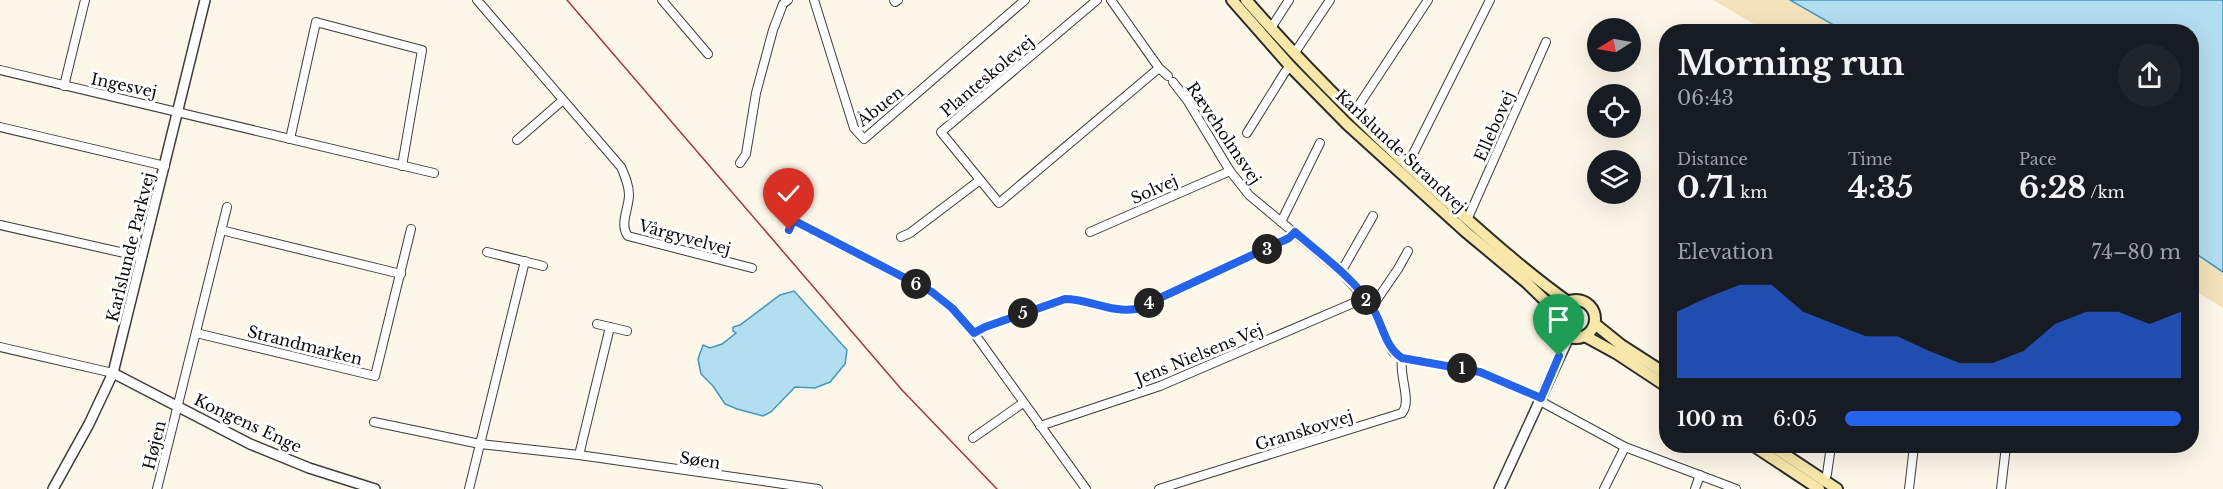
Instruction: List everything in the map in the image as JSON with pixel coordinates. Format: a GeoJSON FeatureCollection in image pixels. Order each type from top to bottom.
{"type":"FeatureCollection","features":[{"type":"Feature","properties":{"kind":"main road","name":"Karlslunde Strandvej"},"geometry":{"type":"LineString","coordinates":[[1232,0],[1290,66],[1403,176],[1526,282],[1558,313]]}},
{"type":"Feature","properties":{"kind":"main road","name":"Karlslunde Strandvej"},"geometry":{"type":"LineString","coordinates":[[1252,2],[1294,54],[1407,166],[1467,220],[1568,302]]}},
{"type":"Feature","properties":{"kind":"main road"},"geometry":{"type":"LineString","coordinates":[[1581,300],[1594,311],[1595,324],[1585,336],[1569,337],[1560,330],[1558,313],[1568,302],[1581,300]]}},
{"type":"Feature","properties":{"kind":"main road"},"geometry":{"type":"LineString","coordinates":[[1595,324],[1659,370]]}},
{"type":"Feature","properties":{"kind":"main road"},"geometry":{"type":"LineString","coordinates":[[1585,336],[1659,381]]}},
{"type":"Feature","properties":{"kind":"main road"},"geometry":{"type":"LineString","coordinates":[[1766,453],[1822,485],[1837,489]]}},
{"type":"Feature","properties":{"kind":"main road"},"geometry":{"type":"LineString","coordinates":[[1786,453],[1822,485]]}},
{"type":"Feature","properties":{"kind":"street","name":"Ingesvej"},"geometry":{"type":"LineString","coordinates":[[64,86],[85,0]]}},
{"type":"Feature","properties":{"kind":"street","name":"Karlslunde Parkvej"},"geometry":{"type":"LineString","coordinates":[[53,489],[89,424],[113,373],[205,0]]}},
{"type":"Feature","properties":{"kind":"street","name":"Vårgyvelvej"},"geometry":{"type":"LineString","coordinates":[[477,0],[621,167],[627,181],[629,195],[624,228],[628,236],[752,268]]}},
{"type":"Feature","properties":{"kind":"street"},"geometry":{"type":"LineString","coordinates":[[662,0],[708,54]]}},
{"type":"Feature","properties":{"kind":"street","name":"Åbuen"},"geometry":{"type":"LineString","coordinates":[[814,0],[854,128],[864,139],[1025,0]]}},
{"type":"Feature","properties":{"kind":"street","name":"Planteskolevej"},"geometry":{"type":"LineString","coordinates":[[1097,0],[941,132],[999,203],[1159,68]]}},
{"type":"Feature","properties":{"kind":"street","name":"Ræveholmsvej"},"geometry":{"type":"LineString","coordinates":[[1111,0],[1159,68],[1187,100],[1230,171],[1249,195],[1341,272],[1372,307],[1393,352],[1402,358]]}},
{"type":"Feature","properties":{"kind":"street"},"geometry":{"type":"LineString","coordinates":[[1271,28],[1289,0]]}},
{"type":"Feature","properties":{"kind":"street"},"geometry":{"type":"LineString","coordinates":[[1294,54],[1330,0]]}},
{"type":"Feature","properties":{"kind":"street"},"geometry":{"type":"LineString","coordinates":[[1353,114],[1428,0]]}},
{"type":"Feature","properties":{"kind":"street"},"geometry":{"type":"LineString","coordinates":[[1407,166],[1490,0]]}},
{"type":"Feature","properties":{"kind":"street"},"geometry":{"type":"LineString","coordinates":[[740,163],[746,154],[772,30],[784,1]]}},
{"type":"Feature","properties":{"kind":"street"},"geometry":{"type":"LineString","coordinates":[[290,139],[316,22],[422,50],[402,166]]}},
{"type":"Feature","properties":{"kind":"street","name":"Ellebovej"},"geometry":{"type":"LineString","coordinates":[[1467,220],[1546,42]]}},
{"type":"Feature","properties":{"kind":"street"},"geometry":{"type":"LineString","coordinates":[[1246,133],[1290,66]]}},
{"type":"Feature","properties":{"kind":"street","name":"Ingesvej"},"geometry":{"type":"LineString","coordinates":[[0,70],[434,173]]}},
{"type":"Feature","properties":{"kind":"street"},"geometry":{"type":"LineString","coordinates":[[517,140],[563,100]]}},
{"type":"Feature","properties":{"kind":"street"},"geometry":{"type":"LineString","coordinates":[[0,127],[165,166]]}},
{"type":"Feature","properties":{"kind":"street"},"geometry":{"type":"LineString","coordinates":[[1281,222],[1320,143]]}},
{"type":"Feature","properties":{"kind":"street","name":"Solvej"},"geometry":{"type":"LineString","coordinates":[[1090,232],[1230,171]]}},
{"type":"Feature","properties":{"kind":"street"},"geometry":{"type":"LineString","coordinates":[[901,237],[910,233],[980,180]]}},
{"type":"Feature","properties":{"kind":"street"},"geometry":{"type":"LineString","coordinates":[[177,407],[227,207]]}},
{"type":"Feature","properties":{"kind":"street"},"geometry":{"type":"LineString","coordinates":[[1341,272],[1373,216]]}},
{"type":"Feature","properties":{"kind":"street"},"geometry":{"type":"LineString","coordinates":[[789,230],[793,220],[932,292],[952,308],[974,333],[1086,489]]}},
{"type":"Feature","properties":{"kind":"street"},"geometry":{"type":"LineString","coordinates":[[0,225],[142,257]]}},
{"type":"Feature","properties":{"kind":"street","name":"Strandmarken"},"geometry":{"type":"LineString","coordinates":[[196,333],[375,376],[411,229]]}},
{"type":"Feature","properties":{"kind":"street"},"geometry":{"type":"LineString","coordinates":[[221,230],[401,274]]}},
{"type":"Feature","properties":{"kind":"street"},"geometry":{"type":"LineString","coordinates":[[974,333],[1065,299],[1076,299],[1117,310],[1136,309],[1289,238],[1295,232]]}},
{"type":"Feature","properties":{"kind":"street"},"geometry":{"type":"LineString","coordinates":[[1372,307],[1408,251]]}},
{"type":"Feature","properties":{"kind":"street"},"geometry":{"type":"LineString","coordinates":[[487,252],[543,266]]}},
{"type":"Feature","properties":{"kind":"street"},"geometry":{"type":"LineString","coordinates":[[469,489],[525,261]]}},
{"type":"Feature","properties":{"kind":"street","name":"Jens Nielsens Vej"},"geometry":{"type":"LineString","coordinates":[[1041,426],[1160,386],[1365,298]]}},
{"type":"Feature","properties":{"kind":"street"},"geometry":{"type":"LineString","coordinates":[[597,324],[627,331]]}},
{"type":"Feature","properties":{"kind":"street"},"geometry":{"type":"LineString","coordinates":[[579,455],[610,327]]}},
{"type":"Feature","properties":{"kind":"street"},"geometry":{"type":"LineString","coordinates":[[1499,489],[1569,337]]}},
{"type":"Feature","properties":{"kind":"street"},"geometry":{"type":"LineString","coordinates":[[0,347],[113,373]]}},
{"type":"Feature","properties":{"kind":"street"},"geometry":{"type":"LineString","coordinates":[[1402,358],[1480,372],[1540,400],[1625,447],[1736,489]]}},
{"type":"Feature","properties":{"kind":"street","name":"Granskovvej"},"geometry":{"type":"LineString","coordinates":[[1159,489],[1402,413],[1407,406],[1407,401],[1400,370],[1402,358]]}},
{"type":"Feature","properties":{"kind":"street","name":"Kongens Enge"},"geometry":{"type":"LineString","coordinates":[[113,373],[250,444],[351,485],[375,489]]}},
{"type":"Feature","properties":{"kind":"street"},"geometry":{"type":"LineString","coordinates":[[974,438],[1023,403]]}},
{"type":"Feature","properties":{"kind":"street","name":"Højen"},"geometry":{"type":"LineString","coordinates":[[157,489],[177,407]]}},
{"type":"Feature","properties":{"kind":"street","name":"Søen"},"geometry":{"type":"LineString","coordinates":[[374,422],[480,444],[579,455],[818,489]]}},
{"type":"Feature","properties":{"kind":"street"},"geometry":{"type":"LineString","coordinates":[[1605,489],[1625,447]]}},
{"type":"Feature","properties":{"kind":"street"},"geometry":{"type":"LineString","coordinates":[[1822,485],[1827,474],[1830,453]]}},
{"type":"Feature","properties":{"kind":"street"},"geometry":{"type":"LineString","coordinates":[[1909,489],[1913,453]]}},
{"type":"Feature","properties":{"kind":"street"},"geometry":{"type":"LineString","coordinates":[[2001,489],[2005,453]]}},
{"type":"Feature","properties":{"kind":"street"},"geometry":{"type":"LineString","coordinates":[[1695,489],[1700,475]]}},
{"type":"Feature","properties":{"kind":"sand"},"geometry":{"type":"Polygon","coordinates":[[[1713,0],[1790,0],[1832,24],[1754,24],[1713,0]]]}},
{"type":"Feature","properties":{"kind":"sand"},"geometry":{"type":"Polygon","coordinates":[[[2199,256],[2223,272],[2223,308],[2199,293],[2199,256]]]}},
{"type":"Feature","properties":{"kind":"water"},"geometry":{"type":"Polygon","coordinates":[[[1790,0],[2223,0],[2223,272],[2199,256],[2199,24],[1832,24],[1790,0]]]}},
{"type":"Feature","properties":{"kind":"water"},"geometry":{"type":"Polygon","coordinates":[[[794,291],[847,350],[845,364],[830,382],[815,388],[795,387],[771,412],[763,416],[725,404],[713,386],[701,374],[698,359],[703,345],[710,348],[722,344],[736,333],[733,327],[740,325],[780,295],[794,291]]]}},
{"type":"Feature","properties":{"kind":"tram line"},"geometry":{"type":"LineString","coordinates":[[567,0],[902,390],[997,489]]}},
{"type":"Feature","properties":{"kind":"route"},"geometry":{"type":"LineString","coordinates":[[789,230],[793,220],[932,292],[952,308],[974,333],[1065,299],[1076,299],[1117,310],[1136,309],[1289,238],[1295,232],[1341,272],[1365,298],[1372,307],[1393,352],[1402,358],[1480,372],[1541,398],[1559,356]]}}]}
